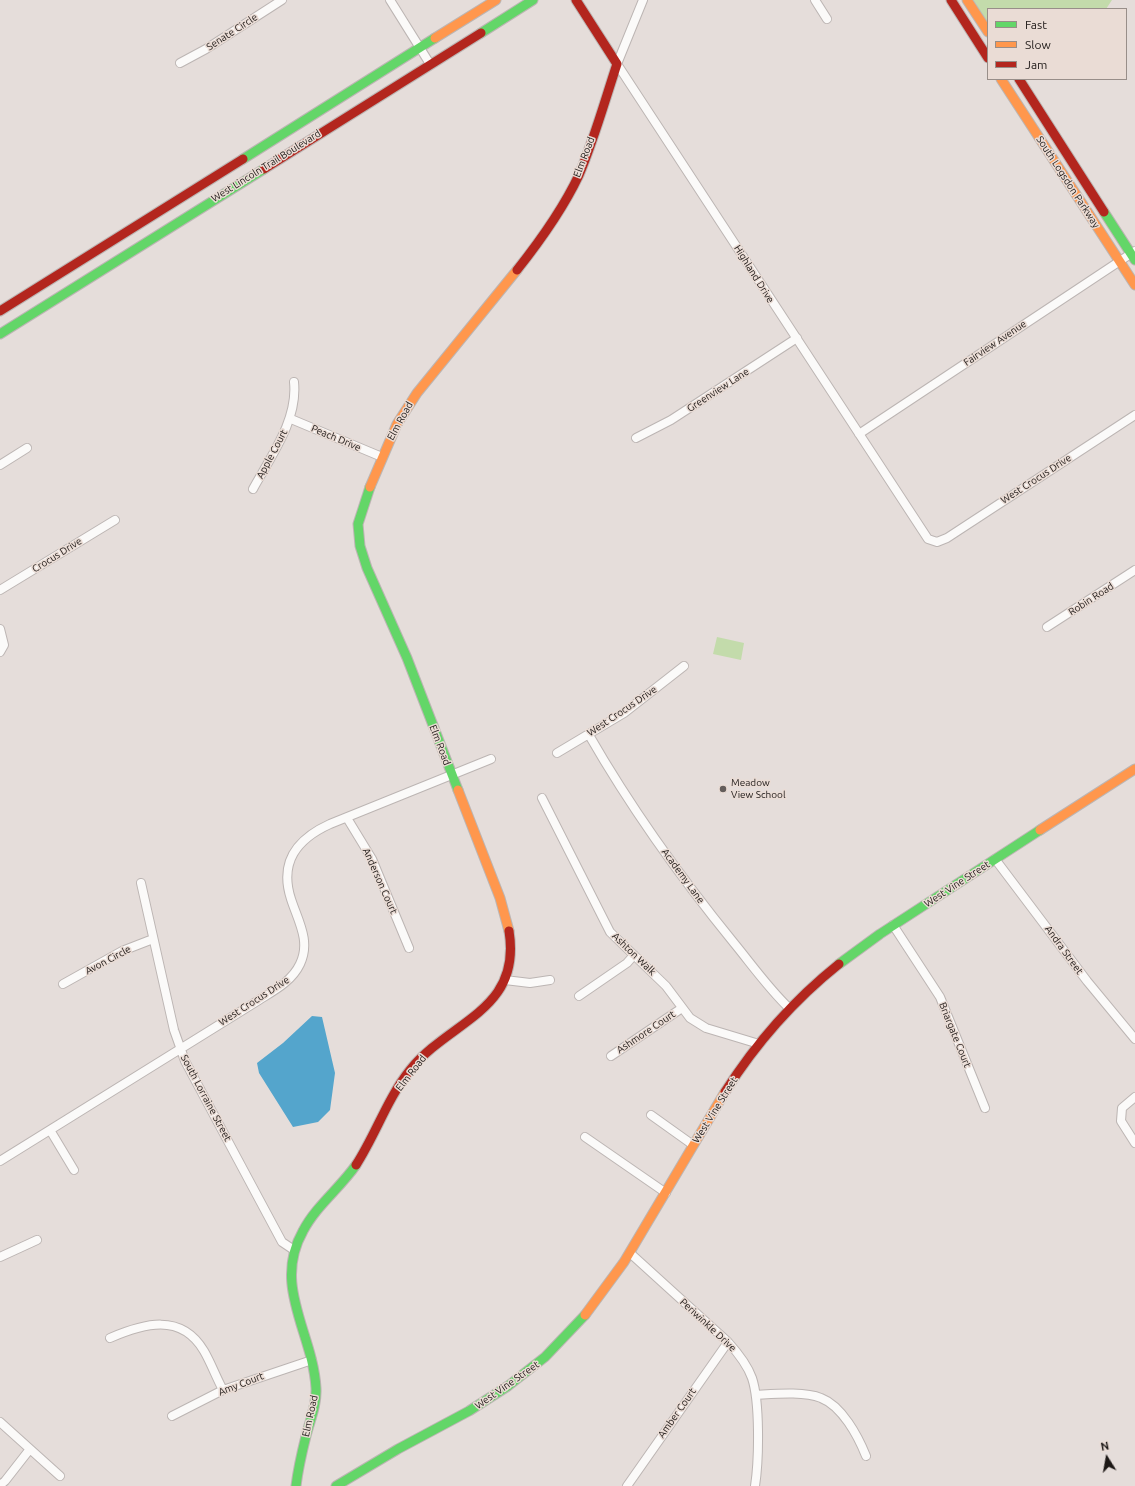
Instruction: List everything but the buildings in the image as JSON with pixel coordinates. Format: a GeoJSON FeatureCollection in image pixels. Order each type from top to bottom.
{"type":"FeatureCollection","features":[{"type":"Feature","properties":{"kind":"main road","name":"West Lincoln Trail Boulevard"},"geometry":{"type":"LineString","coordinates":[[0,310],[496,0]]}},
{"type":"Feature","properties":{"kind":"main road","name":"West Lincoln Trail Boulevard"},"geometry":{"type":"LineString","coordinates":[[0,334],[533,0]]}},
{"type":"Feature","properties":{"kind":"main road","name":"Highland Drive"},"geometry":{"type":"LineString","coordinates":[[576,0],[617,64]]}},
{"type":"Feature","properties":{"kind":"main road"},"geometry":{"type":"LineString","coordinates":[[951,0],[987,56]]}},
{"type":"Feature","properties":{"kind":"main road"},"geometry":{"type":"LineString","coordinates":[[967,0],[987,30]]}},
{"type":"Feature","properties":{"kind":"main road","name":"Elm Road"},"geometry":{"type":"LineString","coordinates":[[296,1486],[298,1469],[315,1403],[316,1378],[312,1360],[291,1293],[290,1267],[294,1250],[302,1231],[359,1160],[396,1091],[410,1070],[435,1046],[480,1013],[501,989],[505,980],[512,950],[508,919],[407,658],[367,568],[360,546],[358,524],[360,513],[382,457],[403,413],[417,393],[532,251],[564,203],[579,174],[617,64]]}},
{"type":"Feature","properties":{"kind":"main road","name":"South Logsdon Parkway"},"geometry":{"type":"LineString","coordinates":[[1002,80],[1135,285]]}},
{"type":"Feature","properties":{"kind":"main road","name":"South Logsdon Parkway"},"geometry":{"type":"LineString","coordinates":[[1020,80],[1134,255]]}},
{"type":"Feature","properties":{"kind":"main road","name":"West Vine Street"},"geometry":{"type":"LineString","coordinates":[[336,1486],[404,1446],[468,1412],[528,1372],[575,1327],[597,1300],[630,1253],[693,1145],[758,1044],[789,1008],[831,969],[893,925],[1135,769]]}},
{"type":"Feature","properties":{"kind":"street","name":"Senate Circle"},"geometry":{"type":"LineString","coordinates":[[180,63],[206,49],[282,0]]}},
{"type":"Feature","properties":{"kind":"street"},"geometry":{"type":"LineString","coordinates":[[390,0],[430,64]]}},
{"type":"Feature","properties":{"kind":"street","name":"Elm Road"},"geometry":{"type":"LineString","coordinates":[[617,64],[643,0]]}},
{"type":"Feature","properties":{"kind":"street"},"geometry":{"type":"LineString","coordinates":[[815,0],[827,19]]}},
{"type":"Feature","properties":{"kind":"street"},"geometry":{"type":"LineString","coordinates":[[976,39],[987,33]]}},
{"type":"Feature","properties":{"kind":"street","name":"Highland Drive"},"geometry":{"type":"LineString","coordinates":[[617,64],[928,539],[937,542]]}},
{"type":"Feature","properties":{"kind":"street"},"geometry":{"type":"LineString","coordinates":[[1041,142],[1054,133]]}},
{"type":"Feature","properties":{"kind":"street","name":"Fairview Avenue"},"geometry":{"type":"LineString","coordinates":[[859,434],[1119,261],[1134,255]]}},
{"type":"Feature","properties":{"kind":"street","name":"Greenview Lane"},"geometry":{"type":"LineString","coordinates":[[636,438],[670,420],[797,338]]}},
{"type":"Feature","properties":{"kind":"street","name":"Apple Court"},"geometry":{"type":"LineString","coordinates":[[253,489],[291,418],[295,392],[294,382]]}},
{"type":"Feature","properties":{"kind":"street","name":"West Crocus Drive"},"geometry":{"type":"LineString","coordinates":[[937,542],[947,538],[1135,415]]}},
{"type":"Feature","properties":{"kind":"street","name":"Peach Drive"},"geometry":{"type":"LineString","coordinates":[[291,418],[382,457]]}},
{"type":"Feature","properties":{"kind":"street"},"geometry":{"type":"LineString","coordinates":[[0,465],[27,448]]}},
{"type":"Feature","properties":{"kind":"street","name":"Crocus Drive"},"geometry":{"type":"LineString","coordinates":[[0,590],[114,520]]}},
{"type":"Feature","properties":{"kind":"street","name":"Robin Road"},"geometry":{"type":"LineString","coordinates":[[1047,627],[1135,570]]}},
{"type":"Feature","properties":{"kind":"street"},"geometry":{"type":"LineString","coordinates":[[0,629],[4,645],[0,652]]}},
{"type":"Feature","properties":{"kind":"street","name":"West Crocus Drive"},"geometry":{"type":"LineString","coordinates":[[557,752],[589,735],[624,713],[684,666]]}},
{"type":"Feature","properties":{"kind":"street","name":"Academy Lane"},"geometry":{"type":"LineString","coordinates":[[589,735],[634,806],[680,873],[712,916],[789,1008]]}},
{"type":"Feature","properties":{"kind":"street","name":"West Crocus Drive"},"geometry":{"type":"LineString","coordinates":[[0,1161],[284,984],[296,971],[303,956],[304,939],[288,883],[291,858],[300,844],[314,833],[347,818],[491,759]]}},
{"type":"Feature","properties":{"kind":"street","name":"Ashton Walk"},"geometry":{"type":"LineString","coordinates":[[542,798],[610,932],[666,986],[690,1018],[706,1028],[758,1044]]}},
{"type":"Feature","properties":{"kind":"street","name":"Anderson Court"},"geometry":{"type":"LineString","coordinates":[[347,818],[372,859],[409,948]]}},
{"type":"Feature","properties":{"kind":"street","name":"Andra Street"},"geometry":{"type":"LineString","coordinates":[[995,859],[1083,976],[1135,1039]]}},
{"type":"Feature","properties":{"kind":"street","name":"South Lorraine Street"},"geometry":{"type":"LineString","coordinates":[[141,883],[153,939],[180,1048],[282,1242],[294,1250]]}},
{"type":"Feature","properties":{"kind":"street","name":"Briargate Court"},"geometry":{"type":"LineString","coordinates":[[893,925],[940,997],[985,1108]]}},
{"type":"Feature","properties":{"kind":"street","name":"Avon Circle"},"geometry":{"type":"LineString","coordinates":[[64,984],[122,951],[153,939]]}},
{"type":"Feature","properties":{"kind":"street"},"geometry":{"type":"LineString","coordinates":[[579,996],[627,963],[634,955]]}},
{"type":"Feature","properties":{"kind":"street"},"geometry":{"type":"LineString","coordinates":[[505,980],[530,983],[550,980]]}},
{"type":"Feature","properties":{"kind":"street","name":"Ashmore Court"},"geometry":{"type":"LineString","coordinates":[[611,1056],[682,1008]]}},
{"type":"Feature","properties":{"kind":"street"},"geometry":{"type":"LineString","coordinates":[[1135,1097],[1122,1108],[1121,1121],[1135,1143]]}},
{"type":"Feature","properties":{"kind":"street"},"geometry":{"type":"LineString","coordinates":[[651,1115],[693,1145]]}},
{"type":"Feature","properties":{"kind":"street"},"geometry":{"type":"LineString","coordinates":[[50,1130],[74,1170]]}},
{"type":"Feature","properties":{"kind":"street"},"geometry":{"type":"LineString","coordinates":[[585,1137],[666,1193]]}},
{"type":"Feature","properties":{"kind":"street"},"geometry":{"type":"LineString","coordinates":[[0,1257],[37,1240]]}},
{"type":"Feature","properties":{"kind":"street","name":"Periwinkle Drive"},"geometry":{"type":"LineString","coordinates":[[630,1253],[728,1342],[739,1354],[749,1370],[756,1395],[757,1427],[755,1486]]}},
{"type":"Feature","properties":{"kind":"street"},"geometry":{"type":"LineString","coordinates":[[110,1338],[143,1326],[176,1326],[188,1334],[203,1349],[222,1390]]}},
{"type":"Feature","properties":{"kind":"street","name":"Amber Court"},"geometry":{"type":"LineString","coordinates":[[627,1486],[728,1342]]}},
{"type":"Feature","properties":{"kind":"street","name":"Amy Court"},"geometry":{"type":"LineString","coordinates":[[172,1416],[222,1390],[312,1360]]}},
{"type":"Feature","properties":{"kind":"street"},"geometry":{"type":"LineString","coordinates":[[756,1395],[805,1395],[827,1401],[839,1412],[856,1435],[866,1456]]}},
{"type":"Feature","properties":{"kind":"street"},"geometry":{"type":"LineString","coordinates":[[0,1422],[60,1476]]}},
{"type":"Feature","properties":{"kind":"street"},"geometry":{"type":"LineString","coordinates":[[0,1485],[5,1481],[30,1449]]}},
{"type":"Feature","properties":{"kind":"green space"},"geometry":{"type":"Polygon","coordinates":[[[973,0],[1112,0],[1107,8],[987,8],[987,21],[973,0]]]}},
{"type":"Feature","properties":{"kind":"green space"},"geometry":{"type":"Polygon","coordinates":[[[717,637],[744,643],[741,660],[713,654],[717,637]]]}},
{"type":"Feature","properties":{"kind":"water"},"geometry":{"type":"Polygon","coordinates":[[[312,1016],[322,1017],[335,1073],[330,1110],[318,1122],[293,1127],[259,1073],[257,1063],[283,1043],[312,1016]]]}},
{"type":"Feature","properties":{"kind":"traffic: fast"},"geometry":{"type":"LineString","coordinates":[[481,33],[533,0]]}},
{"type":"Feature","properties":{"kind":"traffic: fast"},"geometry":{"type":"LineString","coordinates":[[243,159],[435,38]]}},
{"type":"Feature","properties":{"kind":"traffic: fast"},"geometry":{"type":"LineString","coordinates":[[0,334],[264,169]]}},
{"type":"Feature","properties":{"kind":"traffic: fast"},"geometry":{"type":"LineString","coordinates":[[1104,212],[1135,260]]}},
{"type":"Feature","properties":{"kind":"traffic: fast"},"geometry":{"type":"LineString","coordinates":[[370,487],[358,524],[360,546],[367,568],[407,658],[458,790]]}},
{"type":"Feature","properties":{"kind":"traffic: fast"},"geometry":{"type":"LineString","coordinates":[[839,964],[880,934],[1040,830]]}},
{"type":"Feature","properties":{"kind":"traffic: fast"},"geometry":{"type":"LineString","coordinates":[[296,1486],[303,1448],[314,1406],[316,1388],[313,1368],[293,1290],[292,1271],[295,1251],[308,1222],[356,1165]]}},
{"type":"Feature","properties":{"kind":"traffic: fast"},"geometry":{"type":"LineString","coordinates":[[336,1486],[398,1449],[469,1411],[508,1386],[545,1357],[585,1315]]}},
{"type":"Feature","properties":{"kind":"traffic: slow"},"geometry":{"type":"LineString","coordinates":[[435,38],[496,0]]}},
{"type":"Feature","properties":{"kind":"traffic: slow"},"geometry":{"type":"LineString","coordinates":[[967,0],[987,30]]}},
{"type":"Feature","properties":{"kind":"traffic: slow"},"geometry":{"type":"LineString","coordinates":[[1002,80],[1135,285]]}},
{"type":"Feature","properties":{"kind":"traffic: slow"},"geometry":{"type":"LineString","coordinates":[[370,487],[397,424],[417,393],[517,270]]}},
{"type":"Feature","properties":{"kind":"traffic: slow"},"geometry":{"type":"LineString","coordinates":[[1040,830],[1135,769]]}},
{"type":"Feature","properties":{"kind":"traffic: slow"},"geometry":{"type":"LineString","coordinates":[[458,790],[500,898],[509,931]]}},
{"type":"Feature","properties":{"kind":"traffic: slow"},"geometry":{"type":"LineString","coordinates":[[585,1315],[624,1262],[725,1092]]}},
{"type":"Feature","properties":{"kind":"traffic: jam"},"geometry":{"type":"LineString","coordinates":[[517,270],[551,224],[573,188],[594,134],[617,64],[576,0]]}},
{"type":"Feature","properties":{"kind":"traffic: jam"},"geometry":{"type":"LineString","coordinates":[[951,0],[987,56]]}},
{"type":"Feature","properties":{"kind":"traffic: jam"},"geometry":{"type":"LineString","coordinates":[[264,169],[481,33]]}},
{"type":"Feature","properties":{"kind":"traffic: jam"},"geometry":{"type":"LineString","coordinates":[[1020,80],[1104,212]]}},
{"type":"Feature","properties":{"kind":"traffic: jam"},"geometry":{"type":"LineString","coordinates":[[0,311],[243,159]]}},
{"type":"Feature","properties":{"kind":"traffic: jam"},"geometry":{"type":"LineString","coordinates":[[356,1165],[388,1105],[410,1070],[426,1053],[479,1012],[494,997],[505,979],[510,958],[509,931]]}},
{"type":"Feature","properties":{"kind":"traffic: jam"},"geometry":{"type":"LineString","coordinates":[[725,1092],[763,1039],[791,1007],[839,964]]}},
{"type":"Feature","properties":{"kind":"place","name":"Meadow View School"},"geometry":{"type":"Point","coordinates":[723,789]}}]}
